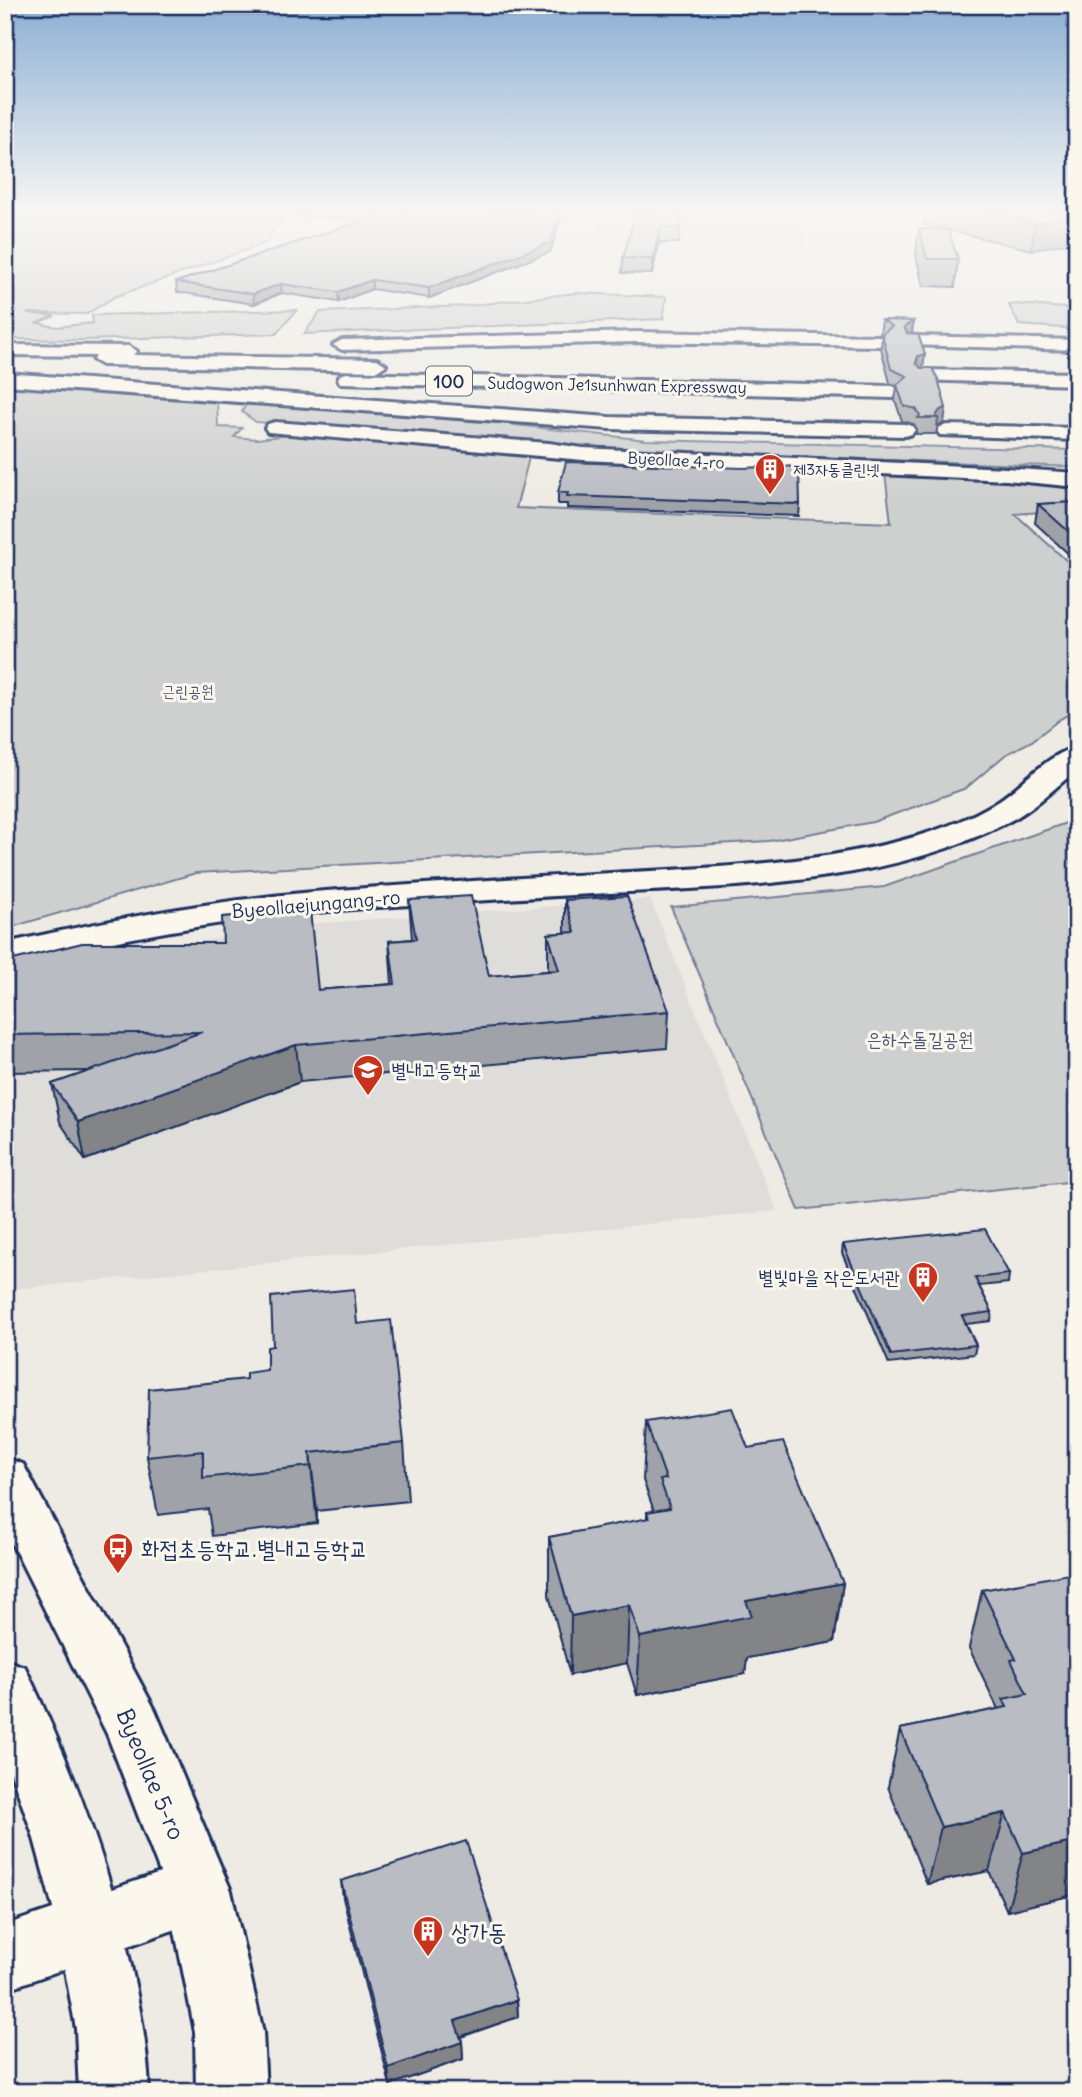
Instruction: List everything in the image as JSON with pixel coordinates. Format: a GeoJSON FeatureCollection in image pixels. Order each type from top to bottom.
{"type":"FeatureCollection","features":[{"type":"Feature","properties":{"kind":"main road"},"geometry":{"type":"LineString","coordinates":[[5,350],[117,352],[636,337],[879,341]]}},
{"type":"Feature","properties":{"kind":"main road"},"geometry":{"type":"LineString","coordinates":[[914,341],[1077,345]]}},
{"type":"Feature","properties":{"kind":"main road","name":"Sudogwon Je1sunhwan Expressway"},"geometry":{"type":"LineString","coordinates":[[5,358],[890,384],[5,371]]}},
{"type":"Feature","properties":{"kind":"main road"},"geometry":{"type":"LineString","coordinates":[[926,376],[1077,379]]}},
{"type":"Feature","properties":{"kind":"main road"},"geometry":{"type":"LineString","coordinates":[[5,379],[90,383],[609,423],[905,430]]}},
{"type":"Feature","properties":{"kind":"main road"},"geometry":{"type":"LineString","coordinates":[[936,394],[1077,396]]}},
{"type":"Feature","properties":{"kind":"main road","name":"Byeollae 4-ro"},"geometry":{"type":"LineString","coordinates":[[275,428],[549,449],[583,454],[1006,474],[1077,480]]}},
{"type":"Feature","properties":{"kind":"main road"},"geometry":{"type":"LineString","coordinates":[[947,431],[1077,434]]}},
{"type":"Feature","properties":{"kind":"main road","name":"Byeollaejungang-ro"},"geometry":{"type":"LineString","coordinates":[[5,954],[120,928],[207,913],[409,895],[630,881],[763,876],[838,866],[951,835],[995,817],[1035,792],[1061,766],[1077,756]]}},
{"type":"Feature","properties":{"kind":"main road","name":"Byeollae 5-ro"},"geometry":{"type":"LineString","coordinates":[[5,1478],[134,1728],[199,1891],[229,2032],[231,2092]]}},
{"type":"Feature","properties":{"kind":"main road"},"geometry":{"type":"LineString","coordinates":[[5,1685],[41,1765],[92,1928],[115,2058],[114,2092]]}},
{"type":"Feature","properties":{"kind":"main road"},"geometry":{"type":"LineString","coordinates":[[5,1958],[199,1891]]}},
{"type":"Feature","properties":{"kind":"shaded area","name":"별내고등학교"},"geometry":{"type":"Polygon","coordinates":[[[650,899],[777,1211],[5,1290],[5,983],[160,948],[307,924],[650,899]]]}},
{"type":"Feature","properties":{"kind":"green space"},"geometry":{"type":"Polygon","coordinates":[[[5,310],[94,310],[87,314],[27,313],[55,316],[37,323],[57,327],[93,323],[92,315],[297,310],[276,334],[83,340],[5,339],[5,310]]]}},
{"type":"Feature","properties":{"kind":"green space"},"geometry":{"type":"Polygon","coordinates":[[[664,310],[663,319],[304,334],[320,312],[664,310]]]}},
{"type":"Feature","properties":{"kind":"green space"},"geometry":{"type":"Polygon","coordinates":[[[1011,310],[1077,310],[1077,329],[1019,325],[1011,310]]]}},
{"type":"Feature","properties":{"kind":"green space","name":"근린공원"},"geometry":{"type":"Polygon","coordinates":[[[5,384],[139,392],[217,401],[218,427],[242,428],[234,437],[257,439],[289,435],[530,454],[516,508],[891,523],[885,473],[1077,482],[1077,509],[1015,514],[1077,570],[1077,710],[1060,719],[1032,741],[1005,755],[966,788],[873,822],[769,841],[196,873],[5,929],[5,384]]]}},
{"type":"Feature","properties":{"kind":"green space"},"geometry":{"type":"Polygon","coordinates":[[[248,400],[473,420],[646,440],[1077,450],[1077,467],[576,448],[256,422],[242,412],[248,400]]]}},
{"type":"Feature","properties":{"kind":"green space","name":"은하수돌길공원"},"geometry":{"type":"Polygon","coordinates":[[[1077,814],[1077,1181],[799,1210],[671,907],[884,887],[1066,823],[1077,814]]]}},
{"type":"Feature","properties":{"kind":"building"},"geometry":{"type":"Polygon","coordinates":[[[882,320],[913,321],[904,327],[907,333],[918,334],[925,354],[918,356],[916,363],[921,368],[932,368],[946,408],[940,410],[936,416],[938,418],[918,418],[920,415],[916,409],[904,406],[897,385],[907,376],[891,369],[882,334],[892,326],[882,320]]]}},
{"type":"Feature","properties":{"kind":"building"},"geometry":{"type":"Polygon","coordinates":[[[566,462],[743,468],[762,465],[799,467],[800,504],[567,496],[568,493],[558,492],[566,462]]]}},
{"type":"Feature","properties":{"kind":"building"},"geometry":{"type":"Polygon","coordinates":[[[1077,502],[1077,539],[1038,504],[1077,502]]]}},
{"type":"Feature","properties":{"kind":"building"},"geometry":{"type":"Polygon","coordinates":[[[471,896],[489,976],[559,970],[548,934],[575,932],[565,900],[627,896],[669,1011],[296,1045],[78,1122],[52,1084],[202,1032],[5,1035],[5,962],[82,943],[223,943],[222,917],[310,910],[318,990],[395,984],[389,941],[416,939],[409,900],[471,896]]]}},
{"type":"Feature","properties":{"kind":"building","name":"별빛마을 작은도서관"},"geometry":{"type":"Polygon","coordinates":[[[985,1229],[1009,1274],[975,1278],[992,1312],[962,1316],[976,1345],[891,1355],[843,1244],[985,1229]]]}},
{"type":"Feature","properties":{"kind":"building"},"geometry":{"type":"Polygon","coordinates":[[[354,1289],[357,1324],[391,1320],[404,1443],[310,1453],[311,1466],[203,1478],[203,1451],[147,1457],[149,1389],[246,1379],[246,1373],[267,1370],[267,1347],[273,1346],[271,1297],[354,1289]]]}},
{"type":"Feature","properties":{"kind":"building"},"geometry":{"type":"Polygon","coordinates":[[[732,1408],[748,1448],[783,1442],[843,1583],[746,1601],[752,1616],[640,1637],[629,1605],[571,1616],[549,1537],[649,1518],[647,1512],[670,1508],[660,1480],[666,1479],[646,1422],[732,1408]]]}},
{"type":"Feature","properties":{"kind":"building"},"geometry":{"type":"Polygon","coordinates":[[[1074,1573],[1077,1579],[1077,1841],[1023,1853],[1005,1813],[941,1827],[900,1729],[1007,1707],[1003,1699],[1027,1694],[1011,1660],[1016,1659],[982,1590],[1074,1573]]]}},
{"type":"Feature","properties":{"kind":"building","name":"상가동"},"geometry":{"type":"Polygon","coordinates":[[[466,1841],[517,2000],[455,2021],[462,2042],[388,2068],[341,1881],[466,1841]]]}},
{"type":"Feature","properties":{"kind":"place","name":"제3자동클린넷"},"geometry":{"type":"Point","coordinates":[770,496]}},
{"type":"Feature","properties":{"kind":"place","name":"별내고등학교"},"geometry":{"type":"Point","coordinates":[368,1097]}},
{"type":"Feature","properties":{"kind":"place","name":"별빛마을 작은도서관"},"geometry":{"type":"Point","coordinates":[923,1304]}},
{"type":"Feature","properties":{"kind":"place","name":"화접초등학교.별내고등학교"},"geometry":{"type":"Point","coordinates":[118,1575]}},
{"type":"Feature","properties":{"kind":"place","name":"상가동"},"geometry":{"type":"Point","coordinates":[428,1958]}}]}
